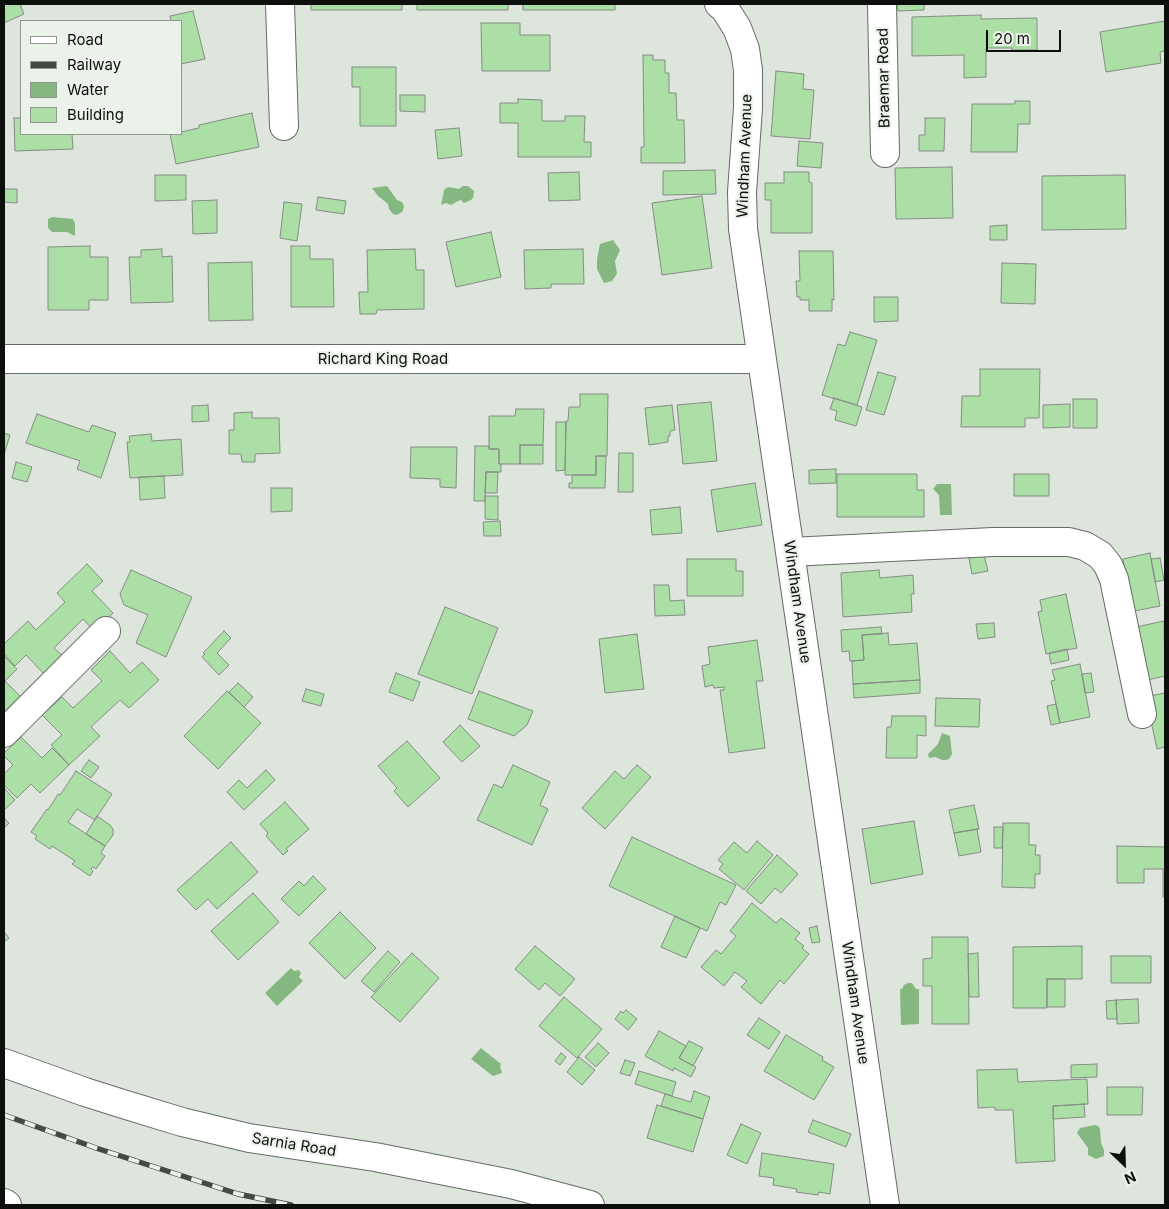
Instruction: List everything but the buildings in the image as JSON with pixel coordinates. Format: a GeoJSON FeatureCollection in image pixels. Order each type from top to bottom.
{"type":"FeatureCollection","features":[{"type":"Feature","properties":{"kind":"street"},"geometry":{"type":"LineString","coordinates":[[280,4],[284,126]]}},
{"type":"Feature","properties":{"kind":"street","name":"Windham Avenue"},"geometry":{"type":"LineString","coordinates":[[719,4],[725,9],[737,28],[745,49],[748,70],[748,108],[742,192],[743,229],[885,1205]]}},
{"type":"Feature","properties":{"kind":"street","name":"Braemar Road"},"geometry":{"type":"LineString","coordinates":[[882,4],[885,153]]}},
{"type":"Feature","properties":{"kind":"street","name":"Richard King Road"},"geometry":{"type":"LineString","coordinates":[[4,359],[761,359]]}},
{"type":"Feature","properties":{"kind":"street"},"geometry":{"type":"LineString","coordinates":[[790,552],[993,542],[1069,542],[1085,546],[1100,556],[1108,565],[1114,579],[1142,714]]}},
{"type":"Feature","properties":{"kind":"street"},"geometry":{"type":"LineString","coordinates":[[4,733],[106,631]]}},
{"type":"Feature","properties":{"kind":"street","name":"Sarnia Road"},"geometry":{"type":"LineString","coordinates":[[4,1063],[85,1092],[182,1122],[249,1138],[384,1159],[511,1184],[590,1205]]}},
{"type":"Feature","properties":{"kind":"water"},"geometry":{"type":"Polygon","coordinates":[[[387,186],[397,200],[402,202],[404,207],[402,212],[397,215],[393,214],[388,204],[372,188],[387,186]]]}},
{"type":"Feature","properties":{"kind":"water"},"geometry":{"type":"Polygon","coordinates":[[[463,186],[468,186],[474,191],[471,200],[464,203],[461,200],[451,205],[446,203],[441,205],[444,190],[448,187],[459,189],[463,186]]]}},
{"type":"Feature","properties":{"kind":"water"},"geometry":{"type":"Polygon","coordinates":[[[52,217],[73,219],[75,236],[67,232],[52,232],[48,228],[48,219],[52,217]]]}},
{"type":"Feature","properties":{"kind":"water"},"geometry":{"type":"Polygon","coordinates":[[[613,240],[620,250],[615,261],[617,274],[612,281],[604,283],[597,269],[600,244],[613,240]]]}},
{"type":"Feature","properties":{"kind":"water"},"geometry":{"type":"Polygon","coordinates":[[[937,484],[951,484],[952,515],[940,515],[939,495],[933,489],[937,484]]]}},
{"type":"Feature","properties":{"kind":"water"},"geometry":{"type":"Polygon","coordinates":[[[942,733],[950,736],[952,754],[946,760],[935,757],[929,758],[928,754],[938,744],[942,733]]]}},
{"type":"Feature","properties":{"kind":"water"},"geometry":{"type":"Polygon","coordinates":[[[291,968],[294,971],[299,970],[301,973],[299,977],[303,981],[277,1006],[265,993],[291,968]]]}},
{"type":"Feature","properties":{"kind":"water"},"geometry":{"type":"Polygon","coordinates":[[[908,983],[912,983],[916,989],[919,989],[919,1024],[901,1025],[900,989],[908,983]]]}},
{"type":"Feature","properties":{"kind":"water"},"geometry":{"type":"Polygon","coordinates":[[[481,1048],[501,1064],[502,1073],[493,1076],[471,1059],[481,1048]]]}},
{"type":"Feature","properties":{"kind":"water"},"geometry":{"type":"Polygon","coordinates":[[[1095,1125],[1100,1129],[1101,1143],[1104,1150],[1104,1156],[1096,1159],[1088,1155],[1088,1148],[1077,1133],[1080,1128],[1095,1125]]]}},
{"type":"Feature","properties":{"kind":"railway"},"geometry":{"type":"LineString","coordinates":[[4,1115],[96,1148],[238,1194],[291,1205]]}}]}
